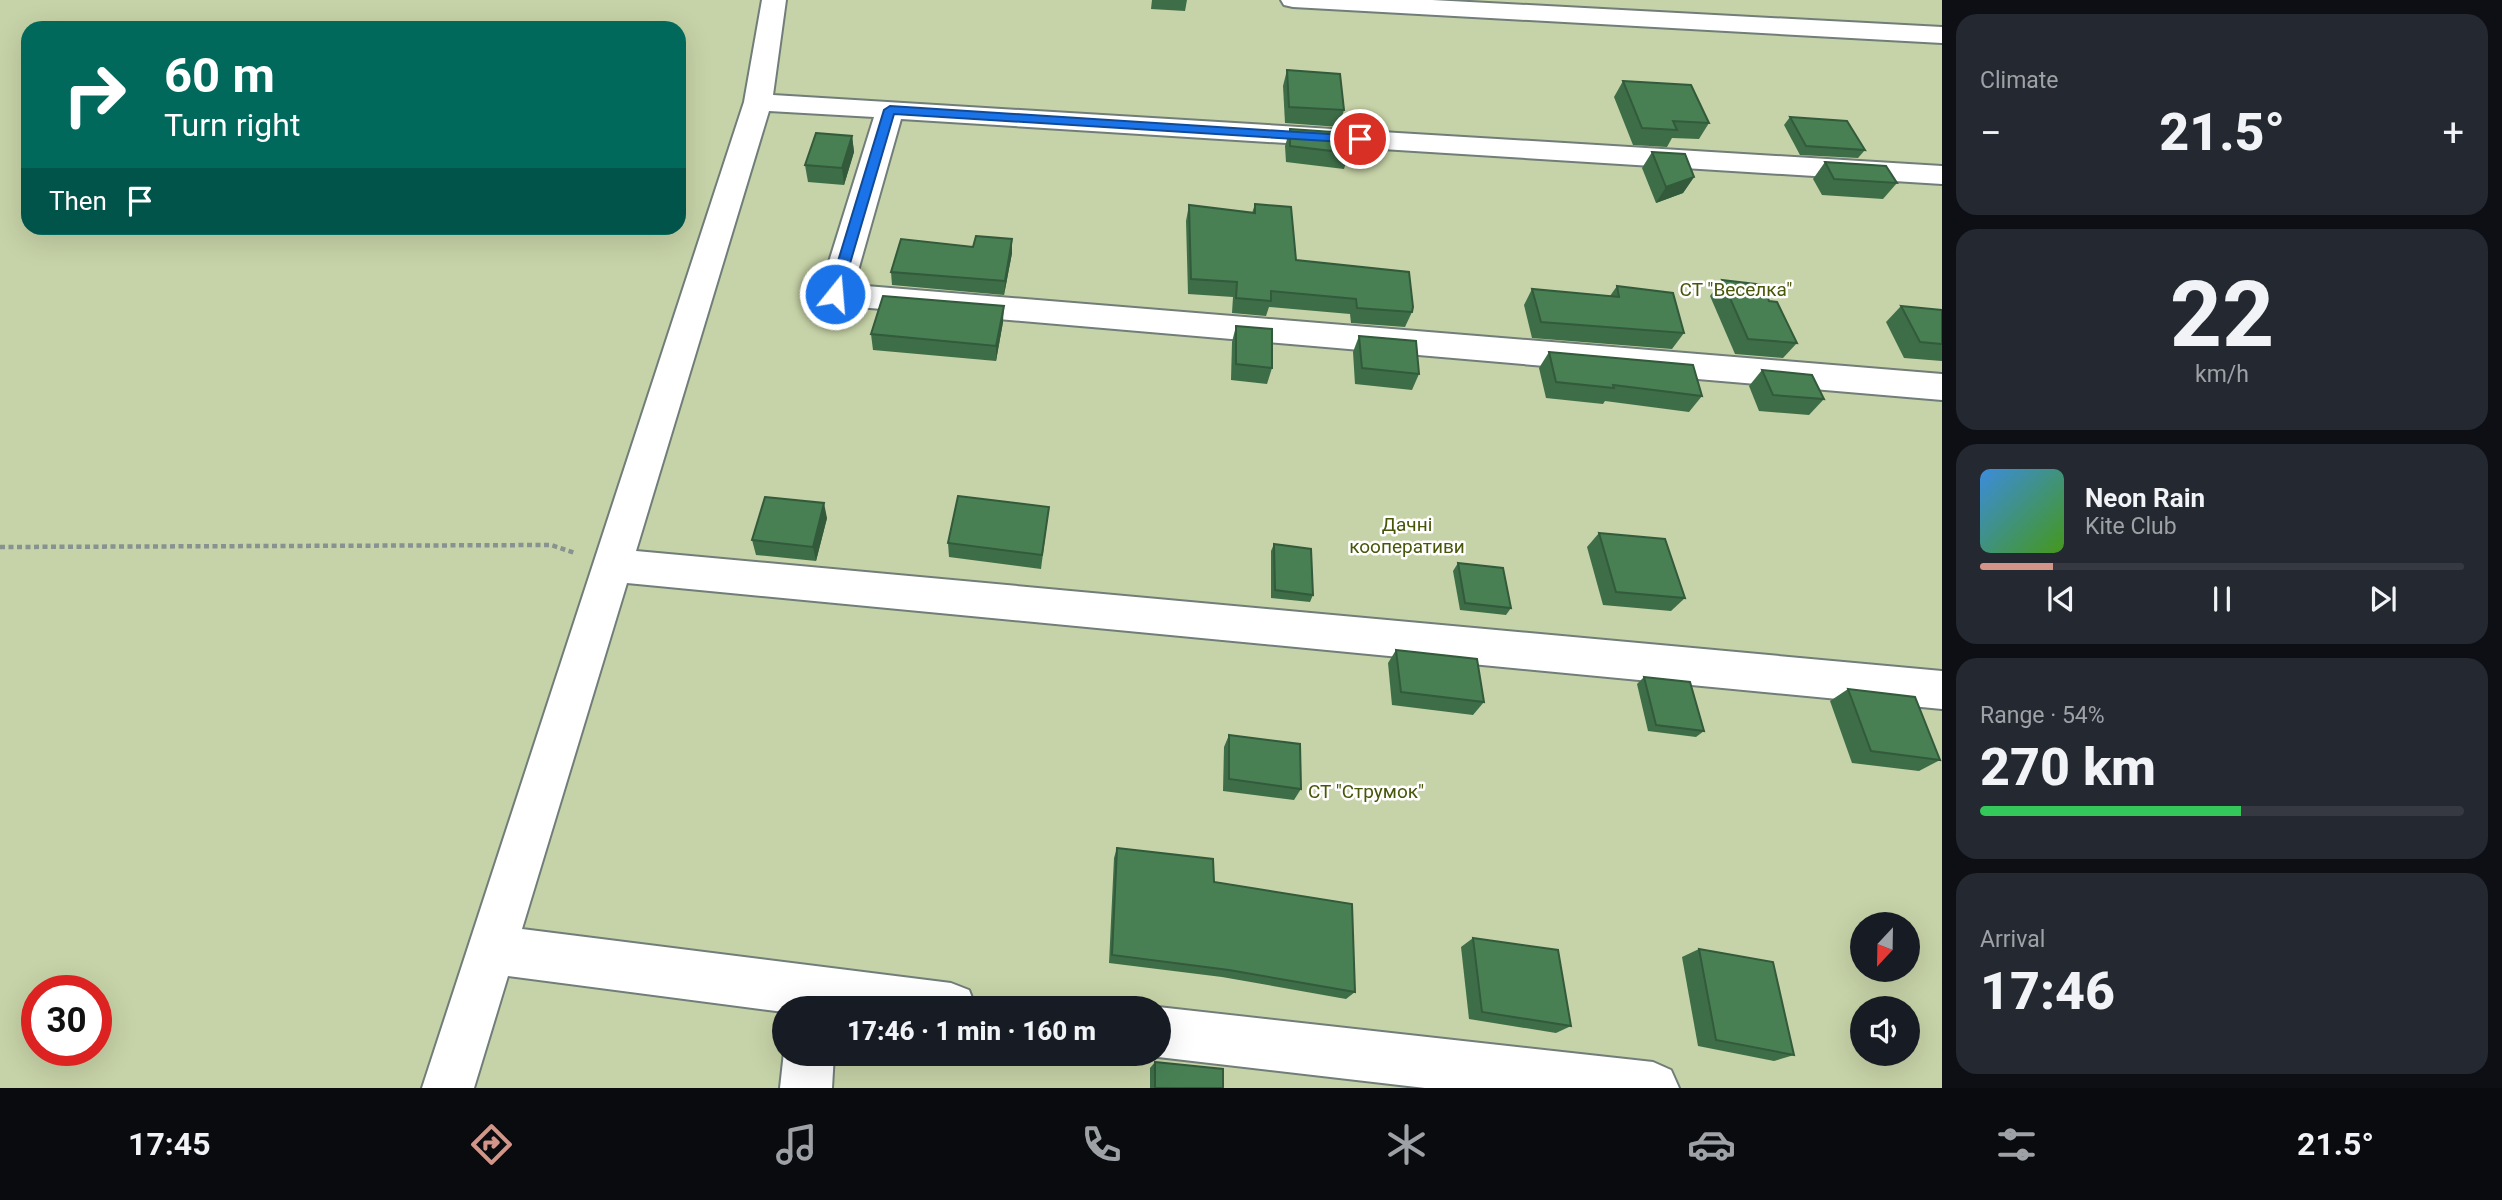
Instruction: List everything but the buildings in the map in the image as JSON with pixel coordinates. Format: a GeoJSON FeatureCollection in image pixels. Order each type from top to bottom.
{"type":"FeatureCollection","features":[{"type":"Feature","properties":{"kind":"street"},"geometry":{"type":"LineString","coordinates":[[449,1088],[758,102],[774,0]]}},
{"type":"Feature","properties":{"kind":"street"},"geometry":{"type":"LineString","coordinates":[[1293,0],[1884,21],[1942,35]]}},
{"type":"Feature","properties":{"kind":"street"},"geometry":{"type":"LineString","coordinates":[[758,102],[1942,175]]}},
{"type":"Feature","properties":{"kind":"street"},"geometry":{"type":"LineString","coordinates":[[890,110],[835,294],[1942,387]]}},
{"type":"Feature","properties":{"kind":"street"},"geometry":{"type":"LineString","coordinates":[[613,565],[1942,690]]}},
{"type":"Feature","properties":{"kind":"street"},"geometry":{"type":"LineString","coordinates":[[492,950],[787,996]]}},
{"type":"Feature","properties":{"kind":"street"},"geometry":{"type":"LineString","coordinates":[[1171,1033],[1653,1088]]}},
{"type":"Feature","properties":{"kind":"street"},"geometry":{"type":"LineString","coordinates":[[806,1088],[808,1066]]}},
{"type":"Feature","properties":{"kind":"path"},"geometry":{"type":"LineString","coordinates":[[0,547],[551,545],[613,565]]}},
{"type":"Feature","properties":{"kind":"green space","name":"Дачні кооперативи"},"geometry":{"type":"Polygon","coordinates":[[[0,0],[1942,0],[1942,1088],[0,1088],[0,0]]]}},
{"type":"Feature","properties":{"kind":"route"},"geometry":{"type":"LineString","coordinates":[[835,294],[890,110],[1360,139]]}},
{"type":"Feature","properties":{"kind":"park label","name":"СТ \"Веселка\""},"geometry":{"type":"Point","coordinates":[1736,289]}},
{"type":"Feature","properties":{"kind":"park label","name":"СТ \"Струмок\""},"geometry":{"type":"Point","coordinates":[1366,791]}}]}
